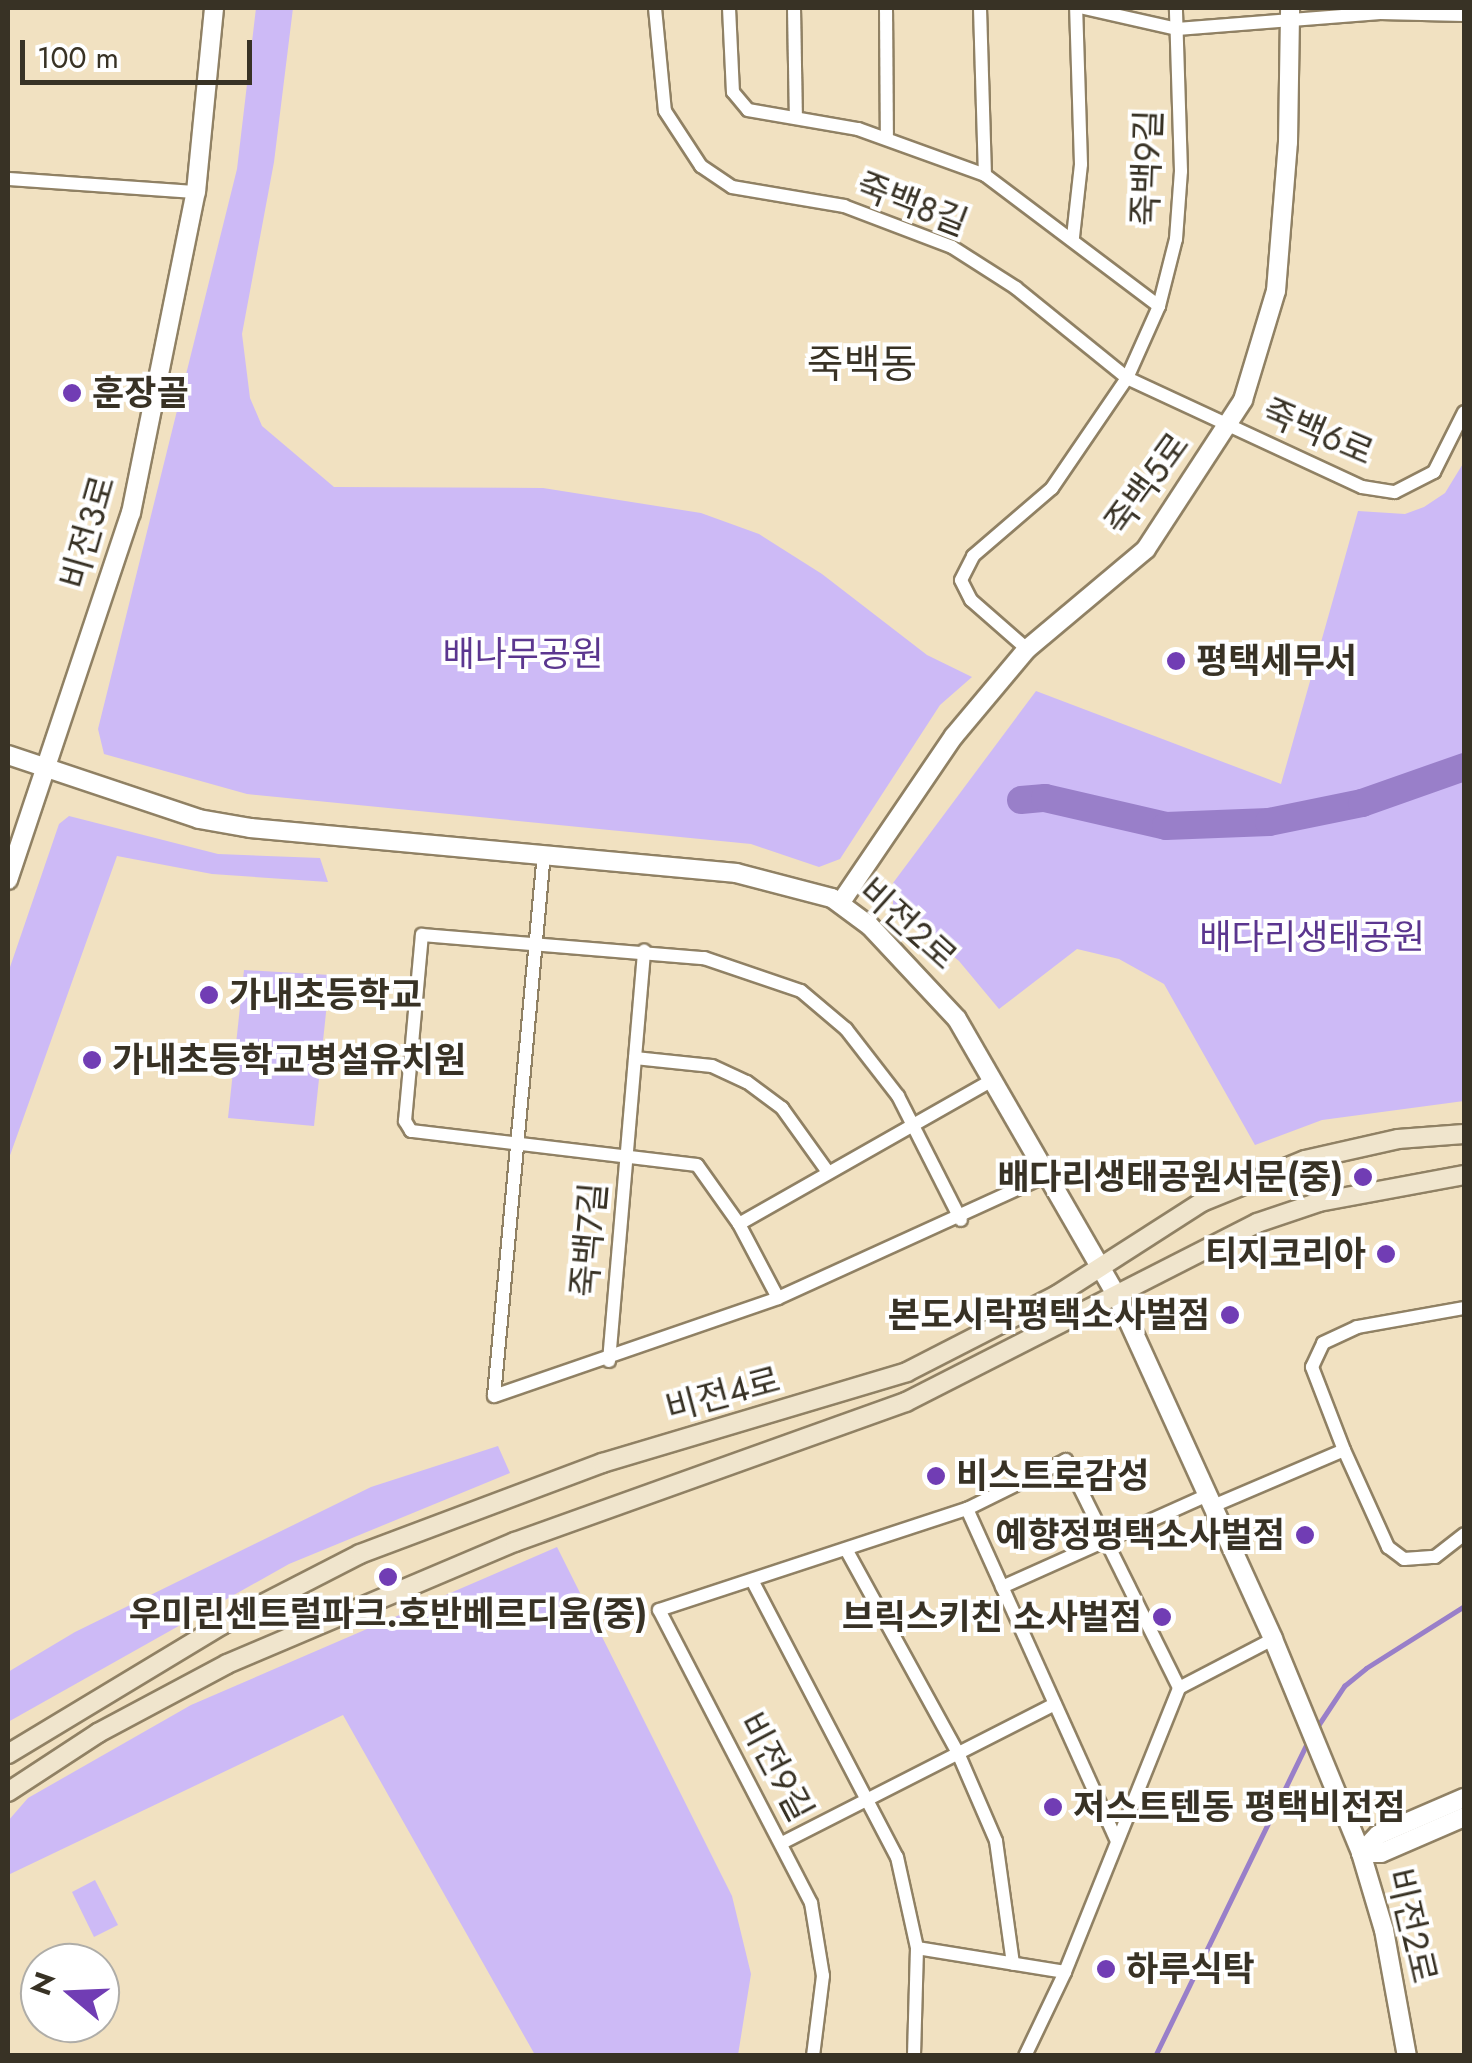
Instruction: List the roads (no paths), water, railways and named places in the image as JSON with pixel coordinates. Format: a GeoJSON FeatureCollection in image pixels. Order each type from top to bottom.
{"type":"FeatureCollection","features":[{"type":"Feature","properties":{"kind":"main road","name":"비전4로"},"geometry":{"type":"LineString","coordinates":[[8,1754],[222,1625],[360,1554],[602,1463],[868,1388],[951,1352],[1101,1266],[1202,1202],[1304,1160],[1398,1138],[1464,1134]]}},
{"type":"Feature","properties":{"kind":"main road","name":"비전4로"},"geometry":{"type":"LineString","coordinates":[[8,1792],[98,1733],[227,1664],[515,1542],[906,1402],[1060,1329],[1116,1294],[1258,1223],[1319,1202],[1464,1176]]}},
{"type":"Feature","properties":{"kind":"street","name":"비전3로"},"geometry":{"type":"LineString","coordinates":[[8,880],[131,513],[196,192],[214,8]]}},
{"type":"Feature","properties":{"kind":"street","name":"죽백8길"},"geometry":{"type":"LineString","coordinates":[[655,8],[664,111],[701,166],[732,187],[844,206],[952,247],[1016,288],[1128,378],[1228,426]]}},
{"type":"Feature","properties":{"kind":"street","name":"죽백9길"},"geometry":{"type":"LineString","coordinates":[[729,8],[733,92],[748,110],[887,138],[985,174],[1159,306]]}},
{"type":"Feature","properties":{"kind":"street"},"geometry":{"type":"LineString","coordinates":[[794,8],[796,118]]}},
{"type":"Feature","properties":{"kind":"street"},"geometry":{"type":"LineString","coordinates":[[886,8],[887,138]]}},
{"type":"Feature","properties":{"kind":"street"},"geometry":{"type":"LineString","coordinates":[[980,8],[985,174]]}},
{"type":"Feature","properties":{"kind":"street","name":"죽백9길"},"geometry":{"type":"LineString","coordinates":[[1073,237],[1081,164],[1076,8]]}},
{"type":"Feature","properties":{"kind":"street"},"geometry":{"type":"LineString","coordinates":[[1084,8],[1177,29],[1380,10],[1464,15]]}},
{"type":"Feature","properties":{"kind":"street","name":"죽백9길"},"geometry":{"type":"LineString","coordinates":[[1027,650],[964,592],[965,566],[1052,488],[1128,378],[1159,306],[1176,239],[1181,171],[1176,8]]}},
{"type":"Feature","properties":{"kind":"street","name":"죽백5로"},"geometry":{"type":"LineString","coordinates":[[841,902],[954,736],[1027,650],[1146,549],[1242,400],[1276,292],[1290,16]]}},
{"type":"Feature","properties":{"kind":"street"},"geometry":{"type":"LineString","coordinates":[[8,179],[196,192]]}},
{"type":"Feature","properties":{"kind":"street","name":"죽백6로"},"geometry":{"type":"LineString","coordinates":[[1228,426],[1362,487],[1395,492],[1434,472],[1464,412]]}},
{"type":"Feature","properties":{"kind":"street","name":"비전2로"},"geometry":{"type":"LineString","coordinates":[[8,755],[46,772],[251,828],[708,868],[841,902],[926,978],[993,1080],[1116,1294],[1273,1639],[1361,1853],[1407,2056]]}},
{"type":"Feature","properties":{"kind":"street"},"geometry":{"type":"LineString","coordinates":[[544,853],[494,1396],[609,1361],[778,1298],[963,1218],[1048,1175]]}},
{"type":"Feature","properties":{"kind":"street"},"geometry":{"type":"LineString","coordinates":[[644,950],[626,1154],[411,1131],[405,1121],[422,935],[644,950],[750,969],[800,991],[846,1028],[912,1122],[963,1218]]}},
{"type":"Feature","properties":{"kind":"street"},"geometry":{"type":"LineString","coordinates":[[635,1058],[712,1066],[748,1082],[782,1108],[828,1172]]}},
{"type":"Feature","properties":{"kind":"street"},"geometry":{"type":"LineString","coordinates":[[739,1224],[912,1122],[993,1080]]}},
{"type":"Feature","properties":{"kind":"street","name":"죽백7길"},"geometry":{"type":"LineString","coordinates":[[609,1361],[626,1154],[696,1165],[739,1224],[778,1298]]}},
{"type":"Feature","properties":{"kind":"street"},"geometry":{"type":"LineString","coordinates":[[1464,1308],[1357,1327],[1323,1342],[1312,1367],[1388,1548],[1404,1559],[1435,1557],[1464,1534]]}},
{"type":"Feature","properties":{"kind":"street"},"geometry":{"type":"LineString","coordinates":[[1002,1587],[1103,1542],[1344,1450]]}},
{"type":"Feature","properties":{"kind":"street","name":"비전9길"},"geometry":{"type":"LineString","coordinates":[[812,2056],[822,1976],[811,1904],[660,1610],[847,1552],[967,1509],[1066,1460],[1103,1542],[1179,1688]]}},
{"type":"Feature","properties":{"kind":"street"},"geometry":{"type":"LineString","coordinates":[[967,1509],[1117,1841]]}},
{"type":"Feature","properties":{"kind":"street"},"geometry":{"type":"LineString","coordinates":[[847,1552],[958,1753],[996,1842],[1013,1964]]}},
{"type":"Feature","properties":{"kind":"street","name":"비전9길"},"geometry":{"type":"LineString","coordinates":[[753,1582],[897,1857],[917,1948],[916,2055]]}},
{"type":"Feature","properties":{"kind":"street"},"geometry":{"type":"LineString","coordinates":[[1025,2056],[1065,1972],[1179,1688],[1273,1639]]}},
{"type":"Feature","properties":{"kind":"street","name":"비전9길"},"geometry":{"type":"LineString","coordinates":[[867,1798],[1055,1704]]}},
{"type":"Feature","properties":{"kind":"street"},"geometry":{"type":"LineString","coordinates":[[782,1843],[867,1798]]}},
{"type":"Feature","properties":{"kind":"street"},"geometry":{"type":"LineString","coordinates":[[1361,1853],[1378,1835],[1464,1798]]}},
{"type":"Feature","properties":{"kind":"street"},"geometry":{"type":"LineString","coordinates":[[1361,1853],[1381,1854],[1464,1818]]}},
{"type":"Feature","properties":{"kind":"street"},"geometry":{"type":"LineString","coordinates":[[917,1948],[1065,1972]]}},
{"type":"Feature","properties":{"kind":"waterway"},"geometry":{"type":"LineString","coordinates":[[1021,800],[1045,798],[1166,826],[1269,822],[1362,803],[1464,767]]}},
{"type":"Feature","properties":{"kind":"waterway"},"geometry":{"type":"LineString","coordinates":[[1315,1730],[1344,1686],[1464,1606]]}},
{"type":"Feature","properties":{"kind":"waterway"},"geometry":{"type":"LineString","coordinates":[[1155,2056],[1309,1739]]}},
{"type":"Feature","properties":{"kind":"place","name":"훈장골"},"geometry":{"type":"Point","coordinates":[72,393]}},
{"type":"Feature","properties":{"kind":"place","name":"평택세무서"},"geometry":{"type":"Point","coordinates":[1176,661]}},
{"type":"Feature","properties":{"kind":"place","name":"가내초등학교"},"geometry":{"type":"Point","coordinates":[209,995]}},
{"type":"Feature","properties":{"kind":"place","name":"가내초등학교병설유치원"},"geometry":{"type":"Point","coordinates":[92,1060]}},
{"type":"Feature","properties":{"kind":"place","name":"배다리생태공원서문(중)"},"geometry":{"type":"Point","coordinates":[1363,1177]}},
{"type":"Feature","properties":{"kind":"place","name":"티지코리아"},"geometry":{"type":"Point","coordinates":[1386,1254]}},
{"type":"Feature","properties":{"kind":"place","name":"본도시락평택소사벌점"},"geometry":{"type":"Point","coordinates":[1230,1315]}},
{"type":"Feature","properties":{"kind":"place","name":"비스트로감성"},"geometry":{"type":"Point","coordinates":[936,1476]}},
{"type":"Feature","properties":{"kind":"place","name":"예향정평택소사벌점"},"geometry":{"type":"Point","coordinates":[1305,1535]}},
{"type":"Feature","properties":{"kind":"place","name":"우미린센트럴파크.호반베르디움(중)"},"geometry":{"type":"Point","coordinates":[388,1577]}},
{"type":"Feature","properties":{"kind":"place","name":"브릭스키친 소사벌점"},"geometry":{"type":"Point","coordinates":[1162,1617]}},
{"type":"Feature","properties":{"kind":"place","name":"저스트텐동 평택비전점"},"geometry":{"type":"Point","coordinates":[1053,1807]}},
{"type":"Feature","properties":{"kind":"place","name":"하루식탁"},"geometry":{"type":"Point","coordinates":[1106,1969]}},
{"type":"Feature","properties":{"kind":"district","name":"죽백동"},"geometry":{"type":"Point","coordinates":[862,364]}},
{"type":"Feature","properties":{"kind":"park label","name":"배나무공원"},"geometry":{"type":"Point","coordinates":[523,654]}},
{"type":"Feature","properties":{"kind":"park label","name":"배다리생태공원"},"geometry":{"type":"Point","coordinates":[1312,937]}}]}
